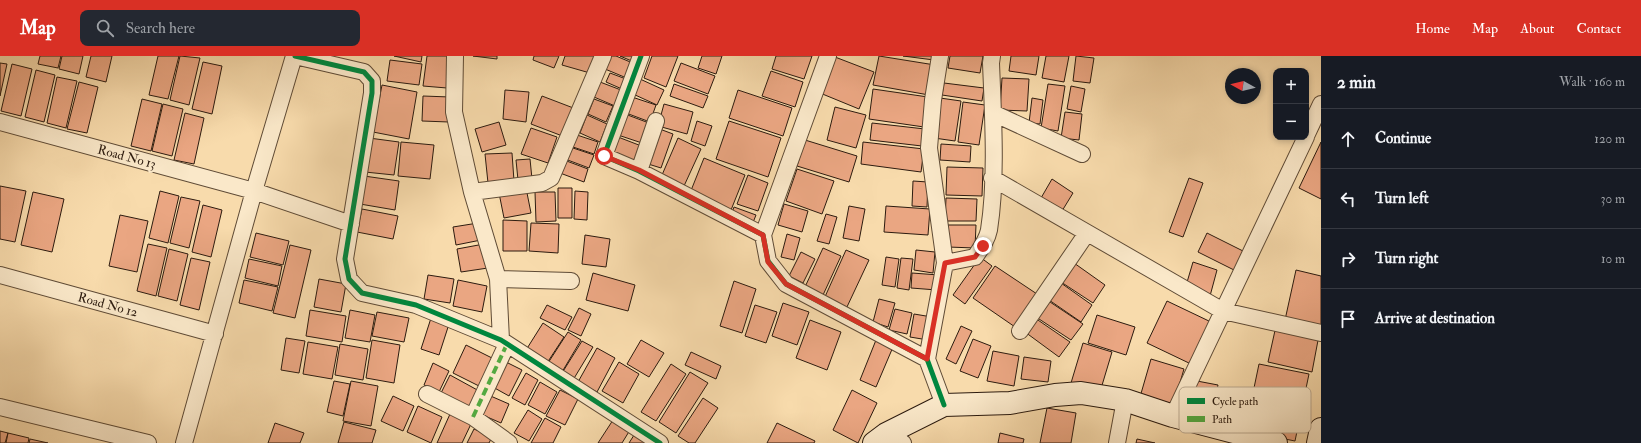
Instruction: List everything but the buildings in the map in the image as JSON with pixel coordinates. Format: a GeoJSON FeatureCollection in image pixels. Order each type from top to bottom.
{"type":"FeatureCollection","features":[{"type":"Feature","properties":{"kind":"street"},"geometry":{"type":"LineString","coordinates":[[184,443],[254,191],[294,56],[364,72],[372,81],[372,93],[345,259],[349,280],[362,293],[416,305],[504,342],[660,443]]}},
{"type":"Feature","properties":{"kind":"street"},"geometry":{"type":"LineString","coordinates":[[455,56],[454,112],[472,192],[498,279],[504,342],[473,417]]}},
{"type":"Feature","properties":{"kind":"street"},"geometry":{"type":"LineString","coordinates":[[472,192],[542,183],[551,178],[603,56]]}},
{"type":"Feature","properties":{"kind":"street"},"geometry":{"type":"LineString","coordinates":[[641,56],[604,156],[639,170],[763,235]]}},
{"type":"Feature","properties":{"kind":"street"},"geometry":{"type":"LineString","coordinates":[[828,56],[763,235],[768,262],[786,284],[927,359]]}},
{"type":"Feature","properties":{"kind":"street"},"geometry":{"type":"LineString","coordinates":[[940,56],[933,100],[929,148],[945,263],[927,359],[944,404]]}},
{"type":"Feature","properties":{"kind":"street"},"geometry":{"type":"LineString","coordinates":[[945,263],[975,257],[983,246],[988,231],[992,178],[992,56]]}},
{"type":"Feature","properties":{"kind":"street"},"geometry":{"type":"LineString","coordinates":[[1309,130],[1321,104]]}},
{"type":"Feature","properties":{"kind":"street"},"geometry":{"type":"LineString","coordinates":[[993,113],[1082,154]]}},
{"type":"Feature","properties":{"kind":"street"},"geometry":{"type":"LineString","coordinates":[[639,170],[656,121]]}},
{"type":"Feature","properties":{"kind":"street","name":"Road No 13"},"geometry":{"type":"LineString","coordinates":[[0,122],[254,191],[351,224]]}},
{"type":"Feature","properties":{"kind":"street"},"geometry":{"type":"LineString","coordinates":[[1187,387],[1304,140]]}},
{"type":"Feature","properties":{"kind":"street"},"geometry":{"type":"LineString","coordinates":[[992,178],[1223,311],[1321,333]]}},
{"type":"Feature","properties":{"kind":"street"},"geometry":{"type":"LineString","coordinates":[[1020,331],[1087,234]]}},
{"type":"Feature","properties":{"kind":"street","name":"Road No 12"},"geometry":{"type":"LineString","coordinates":[[0,275],[215,334]]}},
{"type":"Feature","properties":{"kind":"street"},"geometry":{"type":"LineString","coordinates":[[498,279],[571,281]]}},
{"type":"Feature","properties":{"kind":"street"},"geometry":{"type":"LineString","coordinates":[[887,440],[944,404],[1010,403],[1055,395],[1081,393],[1125,400],[1179,418]]}},
{"type":"Feature","properties":{"kind":"street"},"geometry":{"type":"LineString","coordinates":[[427,394],[473,417],[509,443]]}},
{"type":"Feature","properties":{"kind":"street"},"geometry":{"type":"LineString","coordinates":[[1117,443],[1125,400]]}},
{"type":"Feature","properties":{"kind":"street"},"geometry":{"type":"LineString","coordinates":[[1173,416],[1179,403]]}},
{"type":"Feature","properties":{"kind":"street"},"geometry":{"type":"LineString","coordinates":[[0,407],[148,443]]}},
{"type":"Feature","properties":{"kind":"street"},"geometry":{"type":"LineString","coordinates":[[1318,443],[1321,429]]}},
{"type":"Feature","properties":{"kind":"street"},"geometry":{"type":"LineString","coordinates":[[1238,433],[1276,443]]}},
{"type":"Feature","properties":{"kind":"marked path"},"geometry":{"type":"LineString","coordinates":[[473,417],[507,344]]}},
{"type":"Feature","properties":{"kind":"cycle path"},"geometry":{"type":"LineString","coordinates":[[295,56],[364,72],[372,81],[372,93],[345,259],[349,279],[362,293],[416,305],[501,340],[660,443]]}},
{"type":"Feature","properties":{"kind":"cycle path"},"geometry":{"type":"LineString","coordinates":[[641,56],[604,156],[639,171],[763,235],[768,261],[786,284],[927,359],[944,405]]}},
{"type":"Feature","properties":{"kind":"route"},"geometry":{"type":"LineString","coordinates":[[604,156],[639,170],[763,235],[768,262],[786,284],[927,359],[945,263],[975,257],[983,246]]}}]}
